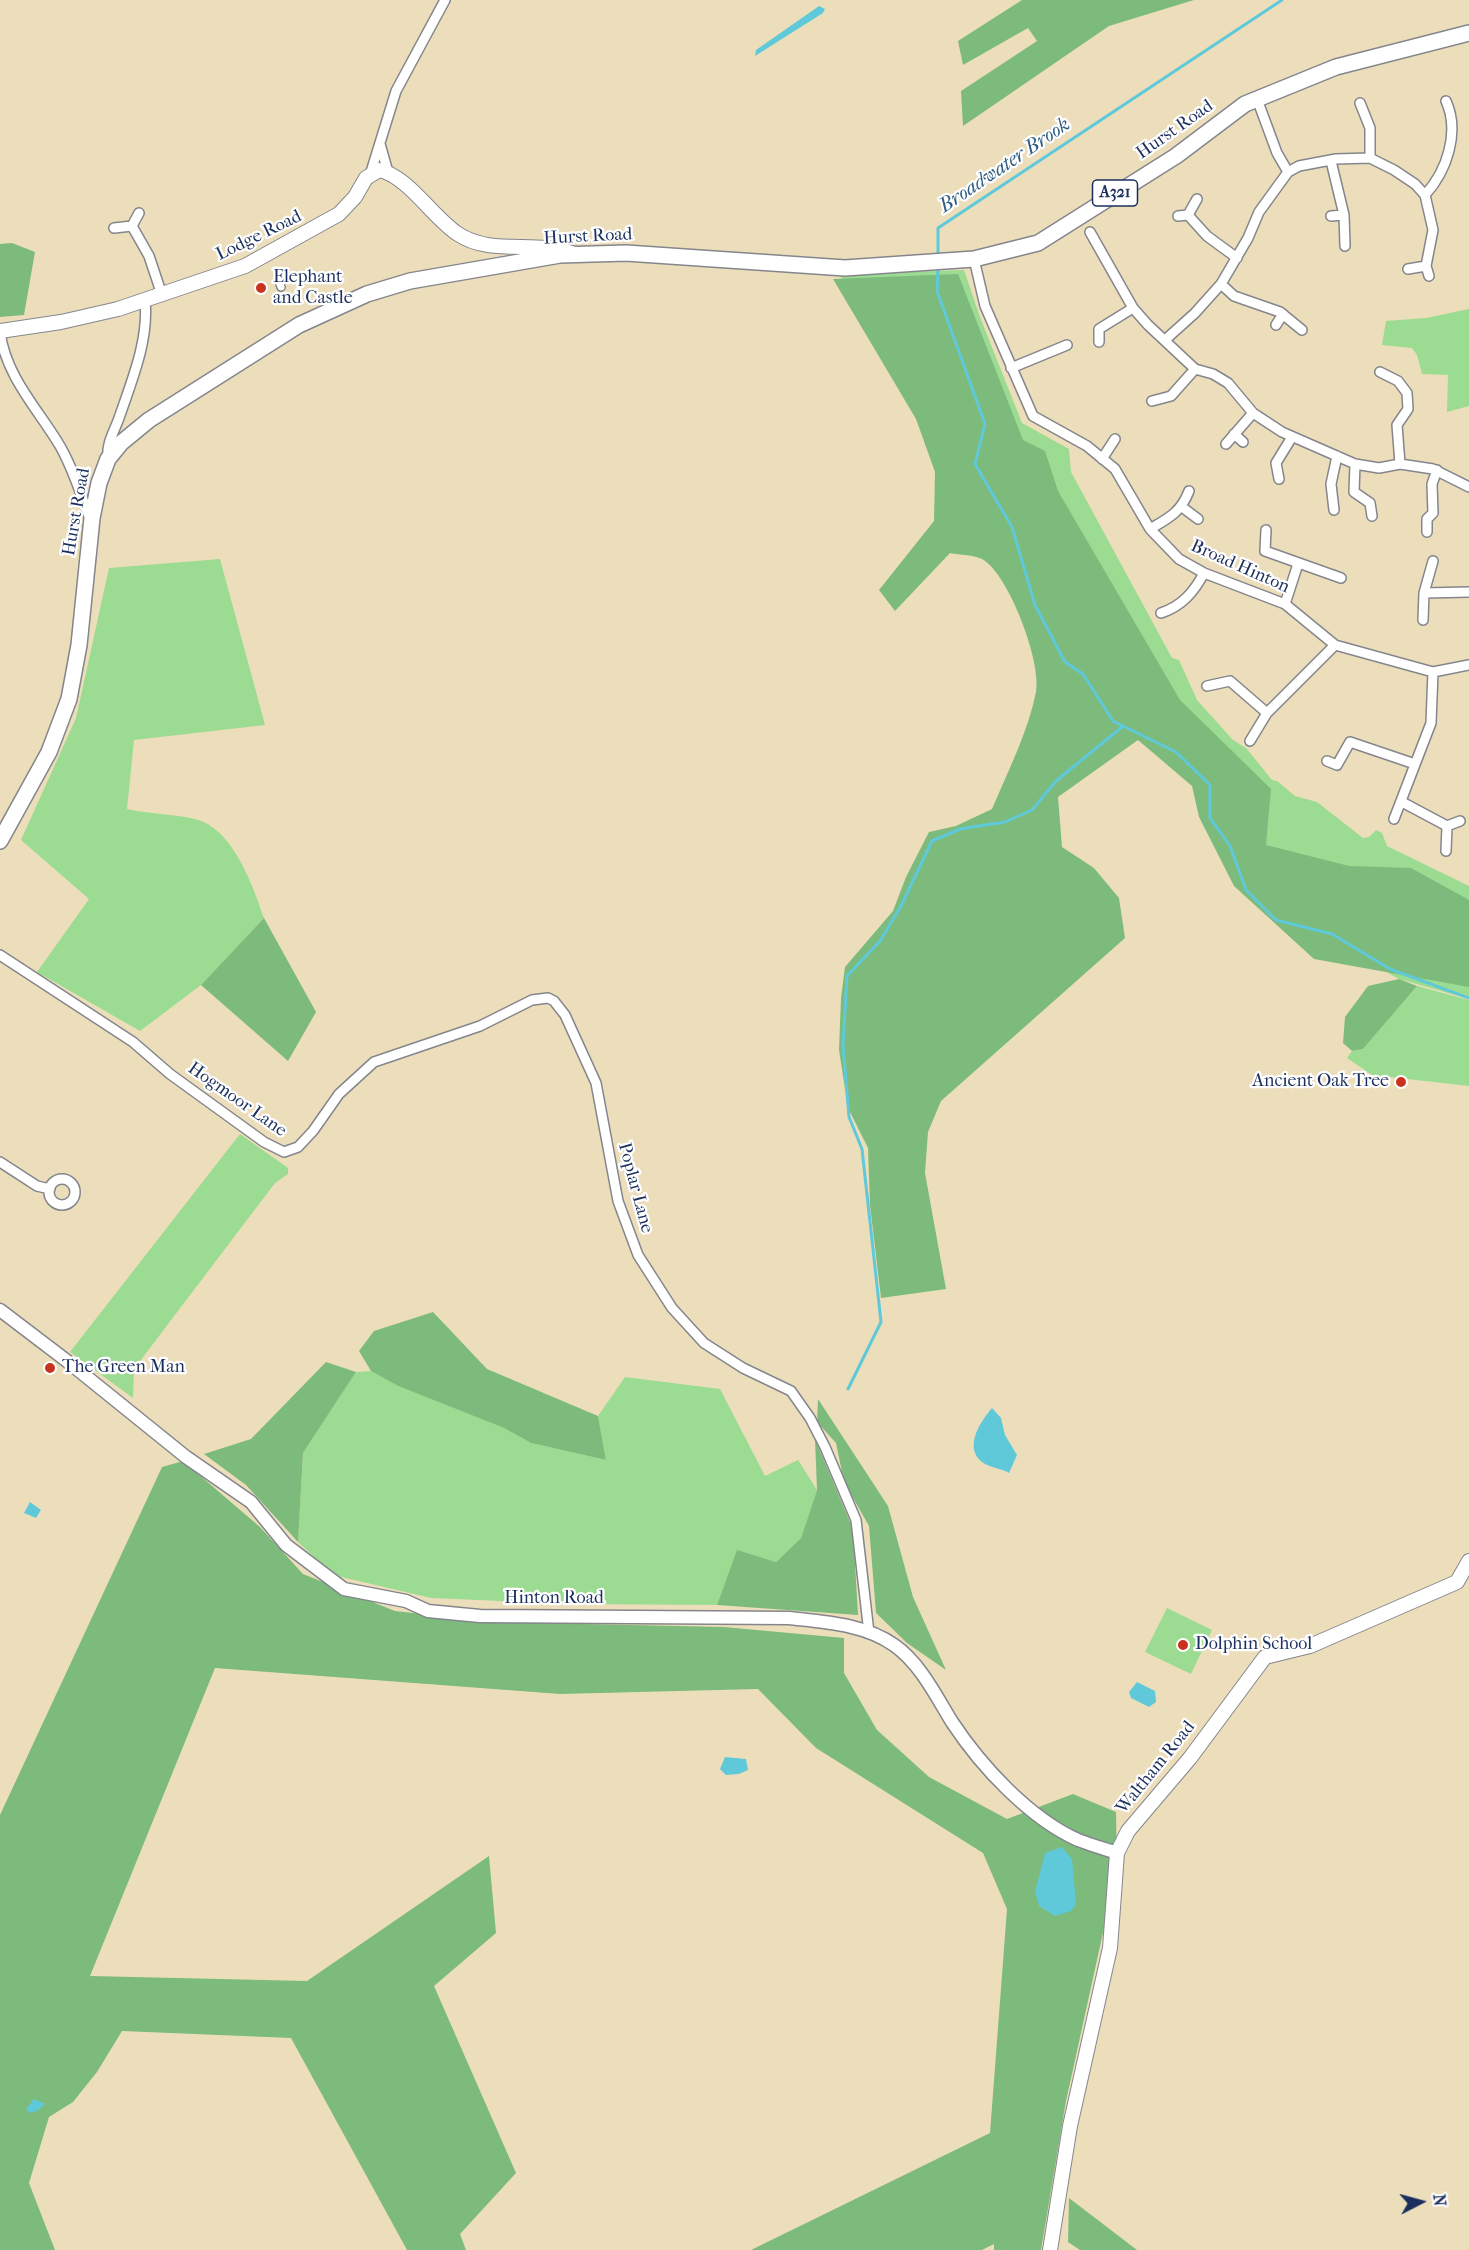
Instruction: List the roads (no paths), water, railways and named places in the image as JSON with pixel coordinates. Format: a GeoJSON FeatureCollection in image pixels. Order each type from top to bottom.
{"type":"FeatureCollection","features":[{"type":"Feature","properties":{"kind":"main road","name":"Hurst Road"},"geometry":{"type":"LineString","coordinates":[[0,841],[49,752],[69,699],[79,645],[92,518],[97,490],[108,459],[132,433],[180,398],[299,325],[367,294],[410,281],[576,254],[626,253],[826,268],[974,259],[1038,243],[1176,156],[1245,104],[1336,67],[1469,33]]}},
{"type":"Feature","properties":{"kind":"main road"},"geometry":{"type":"LineString","coordinates":[[370,175],[380,170],[388,172],[459,235],[481,245],[548,247],[576,254]]}},
{"type":"Feature","properties":{"kind":"main road","name":"Lodge Road"},"geometry":{"type":"LineString","coordinates":[[0,332],[91,315],[162,295],[245,266],[320,226],[346,208],[370,175]]}},
{"type":"Feature","properties":{"kind":"main road"},"geometry":{"type":"LineString","coordinates":[[490,245],[491,268]]}},
{"type":"Feature","properties":{"kind":"main road","name":"Waltham Road"},"geometry":{"type":"LineString","coordinates":[[1050,2250],[1070,2126],[1110,1948],[1118,1853],[1139,1815],[1190,1758],[1265,1657],[1310,1646],[1457,1582],[1469,1561]]}},
{"type":"Feature","properties":{"kind":"street"},"geometry":{"type":"LineString","coordinates":[[370,175],[396,91],[445,0]]}},
{"type":"Feature","properties":{"kind":"street"},"geometry":{"type":"LineString","coordinates":[[1257,99],[1276,153],[1288,172]]}},
{"type":"Feature","properties":{"kind":"street"},"geometry":{"type":"LineString","coordinates":[[1425,195],[1437,181],[1445,166],[1452,115],[1446,101]]}},
{"type":"Feature","properties":{"kind":"street"},"geometry":{"type":"LineString","coordinates":[[1360,103],[1370,128],[1370,158]]}},
{"type":"Feature","properties":{"kind":"street"},"geometry":{"type":"LineString","coordinates":[[1452,115],[1463,114]]}},
{"type":"Feature","properties":{"kind":"street"},"geometry":{"type":"LineString","coordinates":[[380,144],[388,172]]}},
{"type":"Feature","properties":{"kind":"street"},"geometry":{"type":"LineString","coordinates":[[1165,340],[1195,313],[1221,284],[1237,258],[1259,212],[1288,172],[1299,166],[1370,158],[1394,170],[1425,195],[1433,230],[1426,266],[1429,276]]}},
{"type":"Feature","properties":{"kind":"street"},"geometry":{"type":"LineString","coordinates":[[1331,161],[1344,215],[1345,246]]}},
{"type":"Feature","properties":{"kind":"street"},"geometry":{"type":"LineString","coordinates":[[1188,215],[1197,199]]}},
{"type":"Feature","properties":{"kind":"street"},"geometry":{"type":"LineString","coordinates":[[132,226],[139,213]]}},
{"type":"Feature","properties":{"kind":"street"},"geometry":{"type":"LineString","coordinates":[[1188,215],[1207,236],[1237,258]]}},
{"type":"Feature","properties":{"kind":"street"},"geometry":{"type":"LineString","coordinates":[[1178,216],[1188,215]]}},
{"type":"Feature","properties":{"kind":"street"},"geometry":{"type":"LineString","coordinates":[[1331,216],[1344,215]]}},
{"type":"Feature","properties":{"kind":"street"},"geometry":{"type":"LineString","coordinates":[[132,226],[149,256],[162,295]]}},
{"type":"Feature","properties":{"kind":"street"},"geometry":{"type":"LineString","coordinates":[[114,228],[132,226]]}},
{"type":"Feature","properties":{"kind":"street"},"geometry":{"type":"LineString","coordinates":[[1090,232],[1106,269],[1133,308],[1195,369],[1213,374],[1228,383],[1253,413],[1292,437],[1355,464],[1379,468],[1400,464],[1437,470],[1469,487]]}},
{"type":"Feature","properties":{"kind":"street","name":"Broad Hinton"},"geometry":{"type":"LineString","coordinates":[[974,259],[985,306],[1033,416],[1087,446],[1115,469],[1149,529],[1179,559],[1204,573],[1285,603],[1335,645],[1433,672],[1469,665]]}},
{"type":"Feature","properties":{"kind":"street"},"geometry":{"type":"LineString","coordinates":[[1408,269],[1426,266]]}},
{"type":"Feature","properties":{"kind":"street"},"geometry":{"type":"LineString","coordinates":[[1221,284],[1234,296],[1284,314],[1302,330]]}},
{"type":"Feature","properties":{"kind":"street"},"geometry":{"type":"LineString","coordinates":[[108,459],[110,439],[141,351],[147,322],[145,300]]}},
{"type":"Feature","properties":{"kind":"street"},"geometry":{"type":"LineString","coordinates":[[1100,342],[1099,329],[1133,308]]}},
{"type":"Feature","properties":{"kind":"street"},"geometry":{"type":"LineString","coordinates":[[1276,326],[1284,314]]}},
{"type":"Feature","properties":{"kind":"street"},"geometry":{"type":"LineString","coordinates":[[0,332],[4,352],[21,389],[61,448],[88,514],[92,518]]}},
{"type":"Feature","properties":{"kind":"street"},"geometry":{"type":"LineString","coordinates":[[1011,368],[1067,345]]}},
{"type":"Feature","properties":{"kind":"street"},"geometry":{"type":"LineString","coordinates":[[1152,401],[1171,396],[1195,369]]}},
{"type":"Feature","properties":{"kind":"street"},"geometry":{"type":"LineString","coordinates":[[1380,372],[1398,381],[1407,393],[1408,409],[1397,425],[1400,464]]}},
{"type":"Feature","properties":{"kind":"street"},"geometry":{"type":"LineString","coordinates":[[1226,444],[1253,413]]}},
{"type":"Feature","properties":{"kind":"street"},"geometry":{"type":"LineString","coordinates":[[118,419],[132,433]]}},
{"type":"Feature","properties":{"kind":"street"},"geometry":{"type":"LineString","coordinates":[[1234,434],[1243,442]]}},
{"type":"Feature","properties":{"kind":"street"},"geometry":{"type":"LineString","coordinates":[[1279,479],[1276,463],[1292,437]]}},
{"type":"Feature","properties":{"kind":"street"},"geometry":{"type":"LineString","coordinates":[[1102,459],[1116,439]]}},
{"type":"Feature","properties":{"kind":"street"},"geometry":{"type":"LineString","coordinates":[[1334,510],[1331,484],[1337,456]]}},
{"type":"Feature","properties":{"kind":"street"},"geometry":{"type":"LineString","coordinates":[[1355,464],[1354,492],[1370,503],[1372,516]]}},
{"type":"Feature","properties":{"kind":"street"},"geometry":{"type":"LineString","coordinates":[[1427,532],[1427,519],[1432,513],[1432,484],[1437,470]]}},
{"type":"Feature","properties":{"kind":"street"},"geometry":{"type":"LineString","coordinates":[[80,491],[97,490]]}},
{"type":"Feature","properties":{"kind":"street"},"geometry":{"type":"LineString","coordinates":[[1149,529],[1182,507],[1189,491]]}},
{"type":"Feature","properties":{"kind":"street"},"geometry":{"type":"LineString","coordinates":[[1182,507],[1198,519]]}},
{"type":"Feature","properties":{"kind":"street"},"geometry":{"type":"LineString","coordinates":[[1266,530],[1265,551],[1341,578]]}},
{"type":"Feature","properties":{"kind":"street"},"geometry":{"type":"LineString","coordinates":[[1423,620],[1424,594],[1432,561]]}},
{"type":"Feature","properties":{"kind":"street"},"geometry":{"type":"LineString","coordinates":[[1285,603],[1298,564]]}},
{"type":"Feature","properties":{"kind":"street"},"geometry":{"type":"LineString","coordinates":[[1161,613],[1174,609],[1195,591],[1204,573]]}},
{"type":"Feature","properties":{"kind":"street"},"geometry":{"type":"LineString","coordinates":[[1424,594],[1469,592]]}},
{"type":"Feature","properties":{"kind":"street"},"geometry":{"type":"LineString","coordinates":[[1250,741],[1268,713],[1335,645]]}},
{"type":"Feature","properties":{"kind":"street"},"geometry":{"type":"LineString","coordinates":[[1230,681],[1234,671]]}},
{"type":"Feature","properties":{"kind":"street"},"geometry":{"type":"LineString","coordinates":[[1394,819],[1431,723],[1433,672]]}},
{"type":"Feature","properties":{"kind":"street"},"geometry":{"type":"LineString","coordinates":[[1230,681],[1268,713]]}},
{"type":"Feature","properties":{"kind":"street"},"geometry":{"type":"LineString","coordinates":[[1207,686],[1230,681]]}},
{"type":"Feature","properties":{"kind":"street"},"geometry":{"type":"LineString","coordinates":[[1340,736],[1350,742],[1415,764]]}},
{"type":"Feature","properties":{"kind":"street"},"geometry":{"type":"LineString","coordinates":[[1327,761],[1337,765],[1350,742]]}},
{"type":"Feature","properties":{"kind":"street"},"geometry":{"type":"LineString","coordinates":[[1402,802],[1447,826]]}},
{"type":"Feature","properties":{"kind":"street"},"geometry":{"type":"LineString","coordinates":[[1447,826],[1460,820]]}},
{"type":"Feature","properties":{"kind":"street"},"geometry":{"type":"LineString","coordinates":[[1446,851],[1447,826]]}},
{"type":"Feature","properties":{"kind":"street","name":"Hogmoor Lane"},"geometry":{"type":"LineString","coordinates":[[0,955],[133,1042],[170,1074],[255,1135],[284,1152],[298,1147],[314,1131],[339,1094],[374,1062],[497,1020],[525,1002],[548,998]]}},
{"type":"Feature","properties":{"kind":"street","name":"Poplar Lane"},"geometry":{"type":"LineString","coordinates":[[548,998],[565,1015],[596,1083],[618,1201],[638,1255],[672,1308],[704,1342],[743,1368],[791,1391],[810,1418],[825,1447],[856,1520],[869,1633]]}},
{"type":"Feature","properties":{"kind":"street"},"geometry":{"type":"LineString","coordinates":[[0,1162],[37,1186],[50,1189]]}},
{"type":"Feature","properties":{"kind":"street","name":"Hinton Road"},"geometry":{"type":"LineString","coordinates":[[0,1310],[186,1457],[251,1502],[286,1545],[344,1589],[406,1601],[428,1611],[480,1617],[789,1618],[825,1622],[869,1633],[905,1654],[940,1700],[967,1743],[997,1779],[1030,1809],[1077,1839],[1118,1853]]}},
{"type":"Feature","properties":{"kind":"water"},"geometry":{"type":"Polygon","coordinates":[[[819,6],[825,9],[823,13],[755,56],[756,50],[819,6]]]}},
{"type":"Feature","properties":{"kind":"water"},"geometry":{"type":"Polygon","coordinates":[[[992,1408],[1001,1418],[1005,1435],[1017,1455],[1009,1473],[982,1462],[974,1449],[979,1427],[992,1408]]]}},
{"type":"Feature","properties":{"kind":"water"},"geometry":{"type":"Polygon","coordinates":[[[30,1502],[41,1510],[36,1518],[24,1513],[30,1502]]]}},
{"type":"Feature","properties":{"kind":"water"},"geometry":{"type":"Polygon","coordinates":[[[1137,1682],[1155,1691],[1156,1702],[1149,1707],[1131,1698],[1129,1692],[1137,1682]]]}},
{"type":"Feature","properties":{"kind":"water"},"geometry":{"type":"Polygon","coordinates":[[[725,1757],[746,1759],[748,1770],[739,1774],[726,1775],[720,1769],[725,1757]]]}},
{"type":"Feature","properties":{"kind":"water"},"geometry":{"type":"Polygon","coordinates":[[[1062,1847],[1072,1859],[1076,1904],[1071,1911],[1055,1916],[1039,1906],[1035,1892],[1045,1853],[1062,1847]]]}},
{"type":"Feature","properties":{"kind":"water"},"geometry":{"type":"Polygon","coordinates":[[[34,2099],[45,2104],[37,2111],[30,2113],[26,2109],[34,2099]]]}},
{"type":"Feature","properties":{"kind":"waterway","name":"Broadwater Brook"},"geometry":{"type":"LineString","coordinates":[[938,256],[938,228],[1282,0]]}},
{"type":"Feature","properties":{"kind":"waterway","name":"Broadwater Brook"},"geometry":{"type":"LineString","coordinates":[[938,266],[937,291],[985,424],[975,464],[1012,527],[1035,605],[1065,662],[1083,674],[1113,721],[1176,752],[1210,785],[1210,818],[1230,846],[1246,890],[1276,920],[1332,934],[1390,969],[1469,998]]}},
{"type":"Feature","properties":{"kind":"waterway"},"geometry":{"type":"LineString","coordinates":[[848,1389],[881,1322],[862,1149],[849,1117],[843,1045],[847,976],[880,941],[901,906],[932,841],[960,829],[1005,822],[1032,810],[1056,781],[1122,727]]}},
{"type":"Feature","properties":{"kind":"place","name":"Elephant and Castle"},"geometry":{"type":"Point","coordinates":[261,288]}},
{"type":"Feature","properties":{"kind":"place","name":"Ancient Oak Tree"},"geometry":{"type":"Point","coordinates":[1401,1082]}},
{"type":"Feature","properties":{"kind":"place","name":"The Green Man"},"geometry":{"type":"Point","coordinates":[50,1368]}},
{"type":"Feature","properties":{"kind":"place","name":"Dolphin School"},"geometry":{"type":"Point","coordinates":[1183,1645]}}]}
